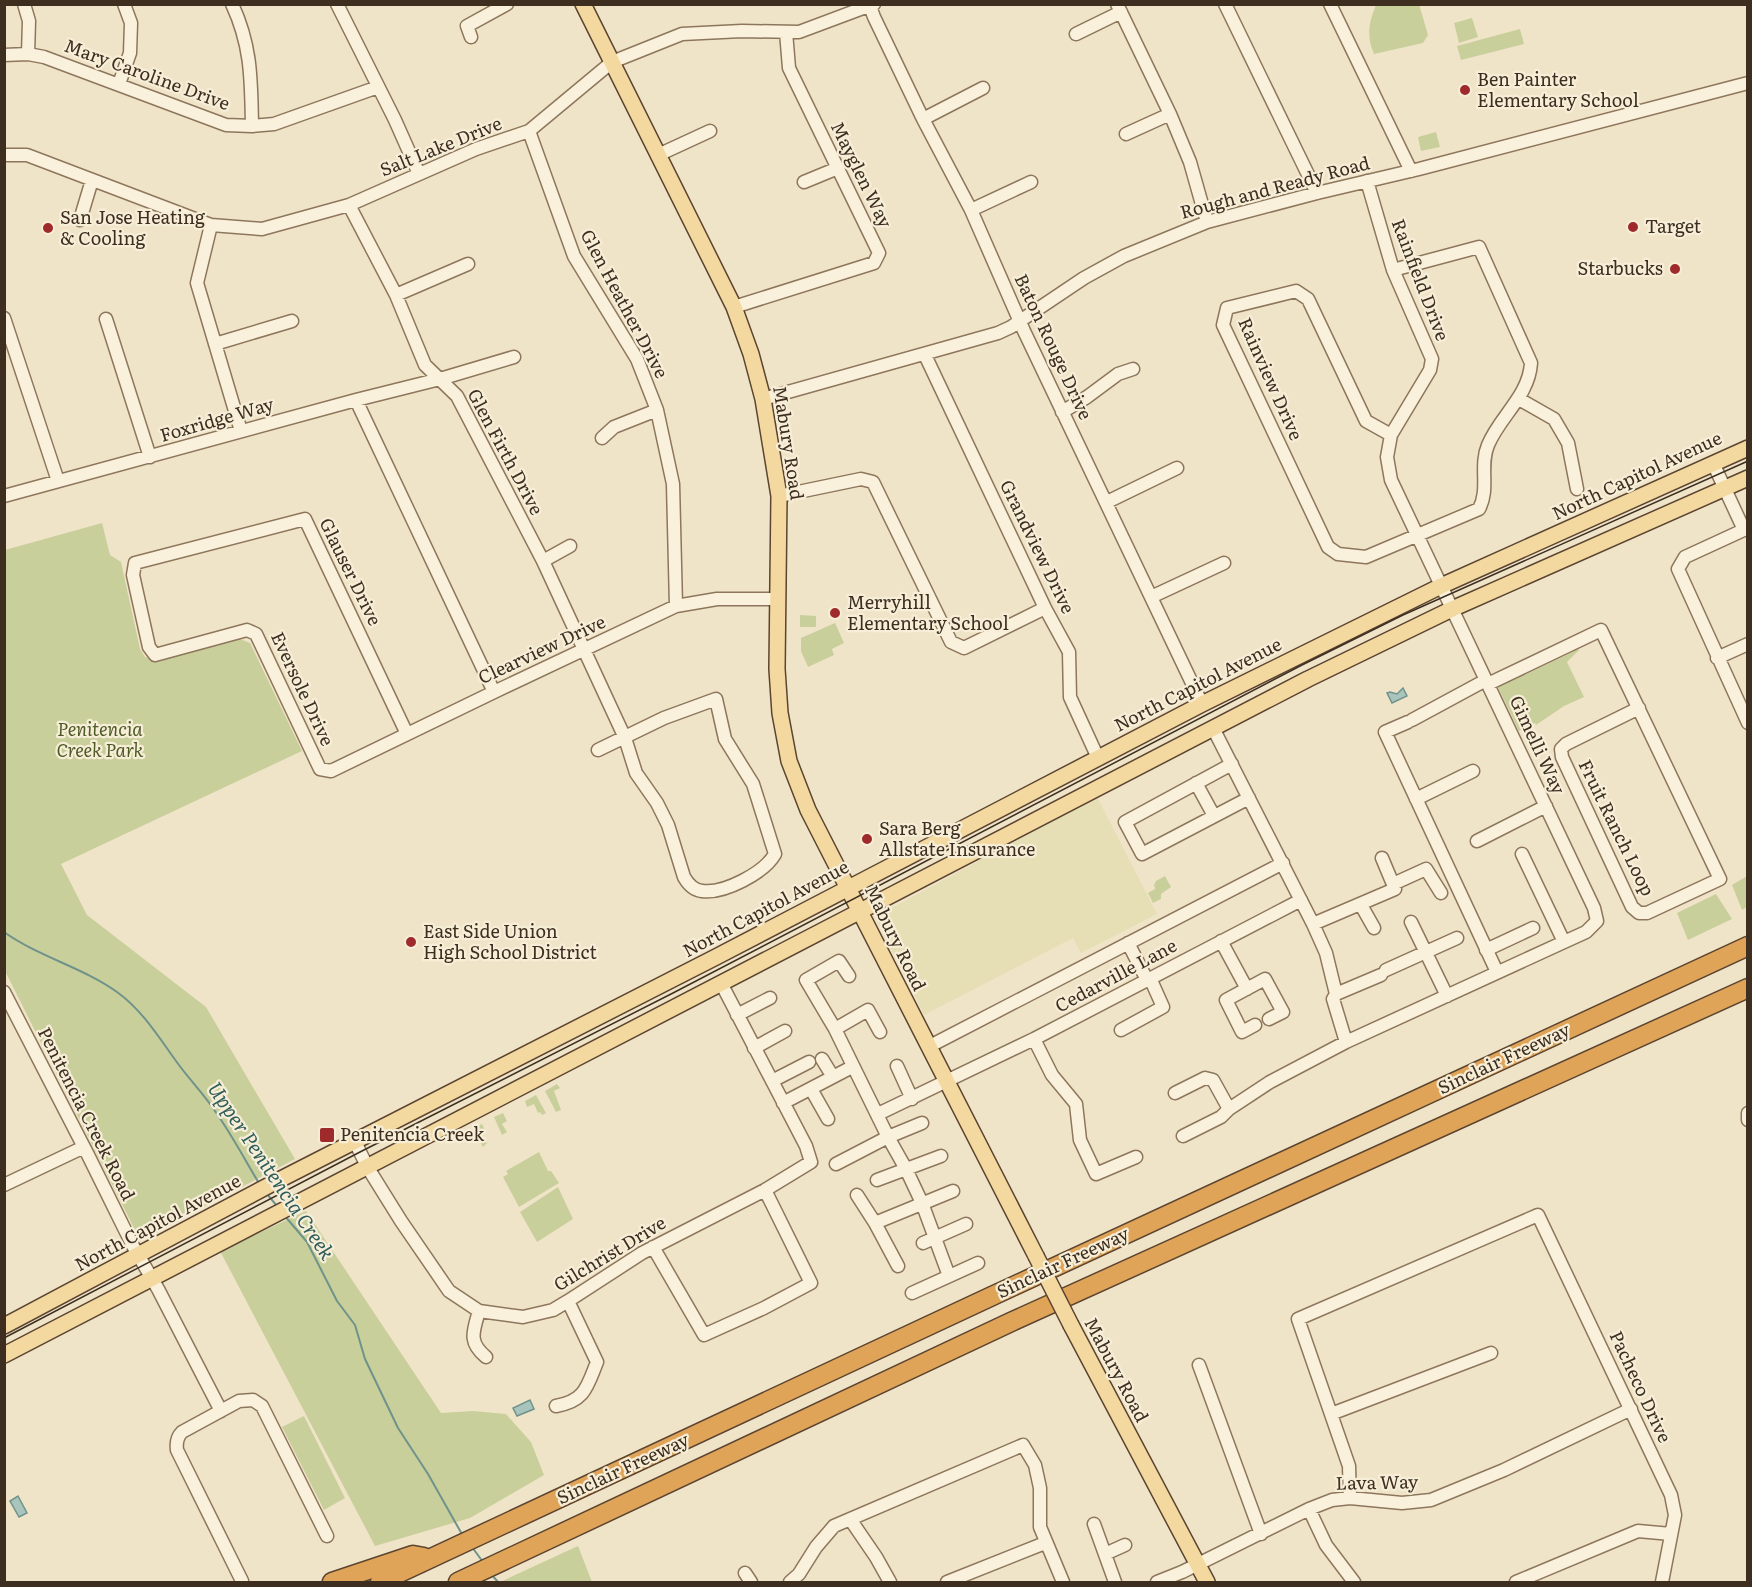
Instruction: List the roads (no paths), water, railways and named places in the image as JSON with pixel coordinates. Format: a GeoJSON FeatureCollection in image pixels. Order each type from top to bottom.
{"type":"FeatureCollection","features":[{"type":"Feature","properties":{"kind":"highway","name":"Sinclair Freeway"},"geometry":{"type":"LineString","coordinates":[[380,1582],[1748,946]]}},
{"type":"Feature","properties":{"kind":"highway","name":"Sinclair Freeway"},"geometry":{"type":"LineString","coordinates":[[458,1582],[1011,1322],[1748,988]]}},
{"type":"Feature","properties":{"kind":"highway"},"geometry":{"type":"LineString","coordinates":[[332,1582],[413,1555],[437,1556]]}},
{"type":"Feature","properties":{"kind":"main road","name":"Mabury Road"},"geometry":{"type":"LineString","coordinates":[[583,4],[734,307],[764,399],[779,496],[777,669],[780,713],[789,761],[808,810],[1071,1325],[1207,1582]]}},
{"type":"Feature","properties":{"kind":"main road","name":"North Capitol Avenue"},"geometry":{"type":"LineString","coordinates":[[4,1326],[279,1180],[1202,704],[1441,586],[1748,448]]}},
{"type":"Feature","properties":{"kind":"main road"},"geometry":{"type":"LineString","coordinates":[[4,1356],[1308,679],[1452,609],[1748,478]]}},
{"type":"Feature","properties":{"kind":"street"},"geometry":{"type":"LineString","coordinates":[[24,4],[29,21],[28,54]]}},
{"type":"Feature","properties":{"kind":"street"},"geometry":{"type":"LineString","coordinates":[[119,84],[130,53],[131,23],[124,4]]}},
{"type":"Feature","properties":{"kind":"street"},"geometry":{"type":"LineString","coordinates":[[232,4],[250,56],[252,126]]}},
{"type":"Feature","properties":{"kind":"street"},"geometry":{"type":"LineString","coordinates":[[337,4],[419,174]]}},
{"type":"Feature","properties":{"kind":"street"},"geometry":{"type":"LineString","coordinates":[[471,37],[467,26],[507,4]]}},
{"type":"Feature","properties":{"kind":"street"},"geometry":{"type":"LineString","coordinates":[[1225,4],[1317,193]]}},
{"type":"Feature","properties":{"kind":"street"},"geometry":{"type":"LineString","coordinates":[[1330,4],[1411,171]]}},
{"type":"Feature","properties":{"kind":"street","name":"Salt Lake Drive"},"geometry":{"type":"LineString","coordinates":[[4,155],[27,155],[211,225],[262,229],[349,204],[476,149],[529,131],[612,62],[682,34],[742,31],[800,32],[872,5]]}},
{"type":"Feature","properties":{"kind":"street","name":"Baton Rouge Drive"},"geometry":{"type":"LineString","coordinates":[[872,5],[874,17],[923,119],[971,210],[1062,412],[1202,704]]}},
{"type":"Feature","properties":{"kind":"street"},"geometry":{"type":"LineString","coordinates":[[1076,34],[1119,8],[1170,114],[1190,162],[1207,222]]}},
{"type":"Feature","properties":{"kind":"street","name":"Mayglen Way"},"geometry":{"type":"LineString","coordinates":[[734,307],[874,263],[879,254],[789,68],[786,32]]}},
{"type":"Feature","properties":{"kind":"street","name":"Mary Caroline Drive"},"geometry":{"type":"LineString","coordinates":[[4,55],[28,54],[44,57],[226,125],[274,124],[378,87]]}},
{"type":"Feature","properties":{"kind":"street","name":"Rough and Ready Road"},"geometry":{"type":"LineString","coordinates":[[764,399],[987,337],[1020,321],[1084,278],[1124,256],[1207,222],[1748,83]]}},
{"type":"Feature","properties":{"kind":"street"},"geometry":{"type":"LineString","coordinates":[[923,119],[983,88]]}},
{"type":"Feature","properties":{"kind":"street"},"geometry":{"type":"LineString","coordinates":[[1126,134],[1170,114]]}},
{"type":"Feature","properties":{"kind":"street","name":"Glen Heather Drive"},"geometry":{"type":"LineString","coordinates":[[529,131],[574,256],[637,359],[657,410],[673,484],[676,606]]}},
{"type":"Feature","properties":{"kind":"street"},"geometry":{"type":"LineString","coordinates":[[658,155],[710,131]]}},
{"type":"Feature","properties":{"kind":"street"},"geometry":{"type":"LineString","coordinates":[[804,182],[838,168]]}},
{"type":"Feature","properties":{"kind":"street"},"geometry":{"type":"LineString","coordinates":[[80,220],[92,180]]}},
{"type":"Feature","properties":{"kind":"street","name":"Rainfield Drive"},"geometry":{"type":"LineString","coordinates":[[1367,181],[1393,270],[1431,359],[1430,370],[1391,435],[1387,457],[1391,480],[1441,586]]}},
{"type":"Feature","properties":{"kind":"street"},"geometry":{"type":"LineString","coordinates":[[971,210],[1031,182]]}},
{"type":"Feature","properties":{"kind":"street","name":"Glen Firth Drive"},"geometry":{"type":"LineString","coordinates":[[349,204],[396,295],[425,365],[457,396],[543,561],[625,738],[636,773],[657,803],[668,825],[677,858],[688,884],[704,891],[725,887],[739,883],[772,861],[775,854],[759,800],[753,784],[725,739],[716,699],[664,718],[625,738]]}},
{"type":"Feature","properties":{"kind":"street"},"geometry":{"type":"LineString","coordinates":[[211,225],[197,283],[242,431]]}},
{"type":"Feature","properties":{"kind":"street"},"geometry":{"type":"LineString","coordinates":[[1393,270],[1479,247],[1532,363],[1531,373],[1519,399],[1489,443],[1483,459],[1485,499],[1479,509],[1418,536]]}},
{"type":"Feature","properties":{"kind":"street"},"geometry":{"type":"LineString","coordinates":[[396,295],[468,264]]}},
{"type":"Feature","properties":{"kind":"street","name":"Rainview Drive"},"geometry":{"type":"LineString","coordinates":[[1391,435],[1366,421],[1308,299],[1296,291],[1227,308],[1223,325],[1328,547],[1338,554],[1366,557],[1418,536]]}},
{"type":"Feature","properties":{"kind":"street"},"geometry":{"type":"LineString","coordinates":[[4,318],[58,481]]}},
{"type":"Feature","properties":{"kind":"street"},"geometry":{"type":"LineString","coordinates":[[106,319],[150,457]]}},
{"type":"Feature","properties":{"kind":"street"},"geometry":{"type":"LineString","coordinates":[[215,344],[292,321]]}},
{"type":"Feature","properties":{"kind":"street","name":"Grandview Drive"},"geometry":{"type":"LineString","coordinates":[[925,355],[1045,608],[1069,652],[1070,697],[1098,758]]}},
{"type":"Feature","properties":{"kind":"street","name":"Foxridge Way"},"geometry":{"type":"LineString","coordinates":[[4,496],[514,357]]}},
{"type":"Feature","properties":{"kind":"street"},"geometry":{"type":"LineString","coordinates":[[1062,412],[1087,398],[1118,374],[1133,369]]}},
{"type":"Feature","properties":{"kind":"street"},"geometry":{"type":"LineString","coordinates":[[1519,399],[1554,419],[1568,443],[1577,489]]}},
{"type":"Feature","properties":{"kind":"street"},"geometry":{"type":"LineString","coordinates":[[356,400],[494,692]]}},
{"type":"Feature","properties":{"kind":"street"},"geometry":{"type":"LineString","coordinates":[[602,438],[614,427],[657,410]]}},
{"type":"Feature","properties":{"kind":"street"},"geometry":{"type":"LineString","coordinates":[[1713,463],[1746,529],[1685,557],[1678,568],[1747,721]]}},
{"type":"Feature","properties":{"kind":"street"},"geometry":{"type":"LineString","coordinates":[[1107,502],[1178,468]]}},
{"type":"Feature","properties":{"kind":"street"},"geometry":{"type":"LineString","coordinates":[[779,496],[861,479],[873,482],[951,642],[956,645],[964,648],[1045,608]]}},
{"type":"Feature","properties":{"kind":"street","name":"Glauser Drive"},"geometry":{"type":"LineString","coordinates":[[135,563],[305,519],[407,734]]}},
{"type":"Feature","properties":{"kind":"street"},"geometry":{"type":"LineString","coordinates":[[543,561],[570,546]]}},
{"type":"Feature","properties":{"kind":"street","name":"Eversole Drive"},"geometry":{"type":"LineString","coordinates":[[135,563],[133,575],[149,647],[155,655],[247,630],[256,634],[320,769],[331,771]]}},
{"type":"Feature","properties":{"kind":"street"},"geometry":{"type":"LineString","coordinates":[[1151,597],[1224,563]]}},
{"type":"Feature","properties":{"kind":"street","name":"Gimelli Way"},"geometry":{"type":"LineString","coordinates":[[1441,586],[1594,908],[1598,921],[1586,932],[1564,942]]}},
{"type":"Feature","properties":{"kind":"street","name":"Clearview Drive"},"geometry":{"type":"LineString","coordinates":[[331,771],[676,606],[717,599],[777,599]]}},
{"type":"Feature","properties":{"kind":"street"},"geometry":{"type":"LineString","coordinates":[[1497,972],[1385,732],[1601,630],[1640,708]]}},
{"type":"Feature","properties":{"kind":"street"},"geometry":{"type":"LineString","coordinates":[[1717,658],[1748,644]]}},
{"type":"Feature","properties":{"kind":"street","name":"Fruit Ranch Loop"},"geometry":{"type":"LineString","coordinates":[[1640,708],[1720,879],[1647,914],[1639,913],[1632,907],[1562,757],[1561,749],[1566,744],[1640,708]]}},
{"type":"Feature","properties":{"kind":"street"},"geometry":{"type":"LineString","coordinates":[[1214,728],[1313,924],[1326,953],[1336,994]]}},
{"type":"Feature","properties":{"kind":"street"},"geometry":{"type":"LineString","coordinates":[[598,750],[625,738]]}},
{"type":"Feature","properties":{"kind":"street"},"geometry":{"type":"LineString","coordinates":[[1232,764],[1125,822],[1142,854],[1249,798]]}},
{"type":"Feature","properties":{"kind":"street"},"geometry":{"type":"LineString","coordinates":[[1416,799],[1473,771]]}},
{"type":"Feature","properties":{"kind":"street"},"geometry":{"type":"LineString","coordinates":[[1196,783],[1214,816]]}},
{"type":"Feature","properties":{"kind":"street"},"geometry":{"type":"LineString","coordinates":[[1476,841],[1546,806]]}},
{"type":"Feature","properties":{"kind":"street"},"geometry":{"type":"LineString","coordinates":[[1183,1136],[1221,1117],[1229,1109],[1270,1082],[1346,1042],[1564,942],[1522,854]]}},
{"type":"Feature","properties":{"kind":"street"},"geometry":{"type":"LineString","coordinates":[[1313,924],[1395,889],[1382,858]]}},
{"type":"Feature","properties":{"kind":"street"},"geometry":{"type":"LineString","coordinates":[[928,1047],[1282,863]]}},
{"type":"Feature","properties":{"kind":"street"},"geometry":{"type":"LineString","coordinates":[[1393,884],[1426,868],[1441,893]]}},
{"type":"Feature","properties":{"kind":"street","name":"Cedarville Lane"},"geometry":{"type":"LineString","coordinates":[[878,1114],[1034,1039],[1301,900]]}},
{"type":"Feature","properties":{"kind":"street"},"geometry":{"type":"LineString","coordinates":[[1361,905],[1374,928]]}},
{"type":"Feature","properties":{"kind":"street"},"geometry":{"type":"LineString","coordinates":[[1411,922],[1447,996]]}},
{"type":"Feature","properties":{"kind":"street"},"geometry":{"type":"LineString","coordinates":[[1486,950],[1533,928]]}},
{"type":"Feature","properties":{"kind":"street"},"geometry":{"type":"LineString","coordinates":[[1346,1042],[1333,999],[1336,994],[1457,938]]}},
{"type":"Feature","properties":{"kind":"street"},"geometry":{"type":"LineString","coordinates":[[1221,941],[1247,989]]}},
{"type":"Feature","properties":{"kind":"street"},"geometry":{"type":"LineString","coordinates":[[1121,1030],[1163,1007],[1128,943]]}},
{"type":"Feature","properties":{"kind":"street"},"geometry":{"type":"LineString","coordinates":[[849,976],[839,961],[806,980],[835,1029],[906,1169],[922,1203],[929,1241],[949,1276]]}},
{"type":"Feature","properties":{"kind":"street"},"geometry":{"type":"LineString","coordinates":[[1255,1025],[1242,1032],[1226,1000],[1265,979],[1282,1012],[1269,1019]]}},
{"type":"Feature","properties":{"kind":"street"},"geometry":{"type":"LineString","coordinates":[[721,983],[783,1103],[852,1066]]}},
{"type":"Feature","properties":{"kind":"street","name":"Penitencia Creek Road"},"geometry":{"type":"LineString","coordinates":[[4,992],[138,1256],[221,1411]]}},
{"type":"Feature","properties":{"kind":"street"},"geometry":{"type":"LineString","coordinates":[[737,1015],[770,998]]}},
{"type":"Feature","properties":{"kind":"street"},"geometry":{"type":"LineString","coordinates":[[835,1029],[868,1010],[880,1032]]}},
{"type":"Feature","properties":{"kind":"street"},"geometry":{"type":"LineString","coordinates":[[754,1048],[785,1031]]}},
{"type":"Feature","properties":{"kind":"street"},"geometry":{"type":"LineString","coordinates":[[1034,1039],[1052,1075],[1076,1104],[1080,1140],[1096,1174],[1136,1157]]}},
{"type":"Feature","properties":{"kind":"street"},"geometry":{"type":"LineString","coordinates":[[822,1059],[833,1077]]}},
{"type":"Feature","properties":{"kind":"street"},"geometry":{"type":"LineString","coordinates":[[772,1081],[809,1062]]}},
{"type":"Feature","properties":{"kind":"street"},"geometry":{"type":"LineString","coordinates":[[897,1066],[912,1099]]}},
{"type":"Feature","properties":{"kind":"street"},"geometry":{"type":"LineString","coordinates":[[1175,1093],[1205,1078],[1213,1080],[1229,1109]]}},
{"type":"Feature","properties":{"kind":"street"},"geometry":{"type":"LineString","coordinates":[[811,1089],[828,1119]]}},
{"type":"Feature","properties":{"kind":"street","name":"Gilchrist Drive"},"geometry":{"type":"LineString","coordinates":[[355,1142],[368,1168],[401,1221],[449,1291],[479,1311],[523,1317],[553,1310],[653,1247],[765,1190],[812,1162],[783,1103]]}},
{"type":"Feature","properties":{"kind":"street"},"geometry":{"type":"LineString","coordinates":[[836,1164],[888,1137],[922,1123]]}},
{"type":"Feature","properties":{"kind":"street"},"geometry":{"type":"LineString","coordinates":[[4,1185],[84,1147]]}},
{"type":"Feature","properties":{"kind":"street"},"geometry":{"type":"LineString","coordinates":[[877,1180],[941,1155]]}},
{"type":"Feature","properties":{"kind":"street"},"geometry":{"type":"LineString","coordinates":[[653,1247],[704,1335],[764,1308],[811,1283],[765,1190]]}},
{"type":"Feature","properties":{"kind":"street"},"geometry":{"type":"LineString","coordinates":[[875,1223],[953,1191]]}},
{"type":"Feature","properties":{"kind":"street"},"geometry":{"type":"LineString","coordinates":[[857,1195],[898,1266]]}},
{"type":"Feature","properties":{"kind":"street","name":"Pacheco Drive"},"geometry":{"type":"LineString","coordinates":[[1331,1414],[1298,1319],[1538,1215],[1671,1495],[1674,1515],[1662,1582]]}},
{"type":"Feature","properties":{"kind":"street"},"geometry":{"type":"LineString","coordinates":[[929,1241],[966,1224]]}},
{"type":"Feature","properties":{"kind":"street"},"geometry":{"type":"LineString","coordinates":[[912,1293],[978,1263]]}},
{"type":"Feature","properties":{"kind":"street"},"geometry":{"type":"LineString","coordinates":[[556,1406],[567,1404],[585,1393],[597,1362],[568,1301]]}},
{"type":"Feature","properties":{"kind":"street"},"geometry":{"type":"LineString","coordinates":[[479,1311],[473,1334],[476,1349],[486,1357]]}},
{"type":"Feature","properties":{"kind":"street"},"geometry":{"type":"LineString","coordinates":[[1350,1498],[1348,1466],[1331,1414],[1491,1353]]}},
{"type":"Feature","properties":{"kind":"street"},"geometry":{"type":"LineString","coordinates":[[1199,1365],[1261,1534]]}},
{"type":"Feature","properties":{"kind":"street"},"geometry":{"type":"LineString","coordinates":[[242,1581],[177,1450],[177,1438],[182,1432],[239,1401],[253,1400],[262,1406],[327,1536]]}},
{"type":"Feature","properties":{"kind":"street","name":"Lava Way"},"geometry":{"type":"LineString","coordinates":[[1157,1582],[1332,1500],[1350,1498],[1402,1503],[1431,1500],[1504,1470],[1631,1409]]}},
{"type":"Feature","properties":{"kind":"street"},"geometry":{"type":"LineString","coordinates":[[790,1582],[799,1574],[816,1547],[834,1526],[1023,1445],[1035,1465],[1040,1488],[1040,1527],[1063,1582]]}},
{"type":"Feature","properties":{"kind":"street"},"geometry":{"type":"LineString","coordinates":[[1309,1509],[1326,1545],[1354,1582]]}},
{"type":"Feature","properties":{"kind":"street"},"geometry":{"type":"LineString","coordinates":[[850,1519],[890,1582]]}},
{"type":"Feature","properties":{"kind":"street"},"geometry":{"type":"LineString","coordinates":[[1094,1524],[1115,1582]]}},
{"type":"Feature","properties":{"kind":"street"},"geometry":{"type":"LineString","coordinates":[[1516,1582],[1638,1531],[1671,1534]]}},
{"type":"Feature","properties":{"kind":"street"},"geometry":{"type":"LineString","coordinates":[[947,1582],[1045,1543]]}},
{"type":"Feature","properties":{"kind":"street"},"geometry":{"type":"LineString","coordinates":[[1105,1554],[1125,1545]]}},
{"type":"Feature","properties":{"kind":"water"},"geometry":{"type":"Polygon","coordinates":[[[1403,688],[1407,696],[1392,703],[1387,693],[1397,694],[1403,688]]]}},
{"type":"Feature","properties":{"kind":"water"},"geometry":{"type":"Polygon","coordinates":[[[530,1400],[534,1409],[517,1416],[513,1408],[530,1400]]]}},
{"type":"Feature","properties":{"kind":"water"},"geometry":{"type":"Polygon","coordinates":[[[18,1496],[27,1513],[19,1517],[10,1501],[18,1496]]]}},
{"type":"Feature","properties":{"kind":"waterway","name":"Upper Penitencia Creek"},"geometry":{"type":"LineString","coordinates":[[4,932],[17,941],[104,983],[126,999],[149,1024],[210,1104],[260,1185]]}},
{"type":"Feature","properties":{"kind":"waterway","name":"Upper Penitencia Creek"},"geometry":{"type":"LineString","coordinates":[[267,1194],[277,1206]]}},
{"type":"Feature","properties":{"kind":"waterway","name":"Upper Penitencia Creek"},"geometry":{"type":"LineString","coordinates":[[284,1215],[307,1242],[337,1301],[355,1325],[365,1359],[398,1428],[428,1474],[463,1536]]}},
{"type":"Feature","properties":{"kind":"waterway","name":"Upper Penitencia Creek"},"geometry":{"type":"LineString","coordinates":[[472,1547],[483,1562]]}},
{"type":"Feature","properties":{"kind":"waterway","name":"Upper Penitencia Creek"},"geometry":{"type":"LineString","coordinates":[[491,1574],[498,1582]]}},
{"type":"Feature","properties":{"kind":"tram line"},"geometry":{"type":"LineString","coordinates":[[4,1338],[1302,665],[1403,615],[1748,461]]}},
{"type":"Feature","properties":{"kind":"place","name":"Ben Painter Elementary School"},"geometry":{"type":"Point","coordinates":[1465,90]}},
{"type":"Feature","properties":{"kind":"place","name":"Target"},"geometry":{"type":"Point","coordinates":[1633,227]}},
{"type":"Feature","properties":{"kind":"place","name":"San Jose Heating & Cooling"},"geometry":{"type":"Point","coordinates":[48,228]}},
{"type":"Feature","properties":{"kind":"place","name":"Starbucks"},"geometry":{"type":"Point","coordinates":[1675,269]}},
{"type":"Feature","properties":{"kind":"place","name":"Merryhill Elementary School"},"geometry":{"type":"Point","coordinates":[835,613]}},
{"type":"Feature","properties":{"kind":"place","name":"Sara Berg Allstate Insurance"},"geometry":{"type":"Point","coordinates":[867,839]}},
{"type":"Feature","properties":{"kind":"place","name":"East Side Union High School District"},"geometry":{"type":"Point","coordinates":[411,942]}},
{"type":"Feature","properties":{"kind":"place","name":"Penitencia Creek"},"geometry":{"type":"Point","coordinates":[327,1135]}},
{"type":"Feature","properties":{"kind":"park label","name":"Penitencia Creek Park"},"geometry":{"type":"Point","coordinates":[100,740]}}]}
